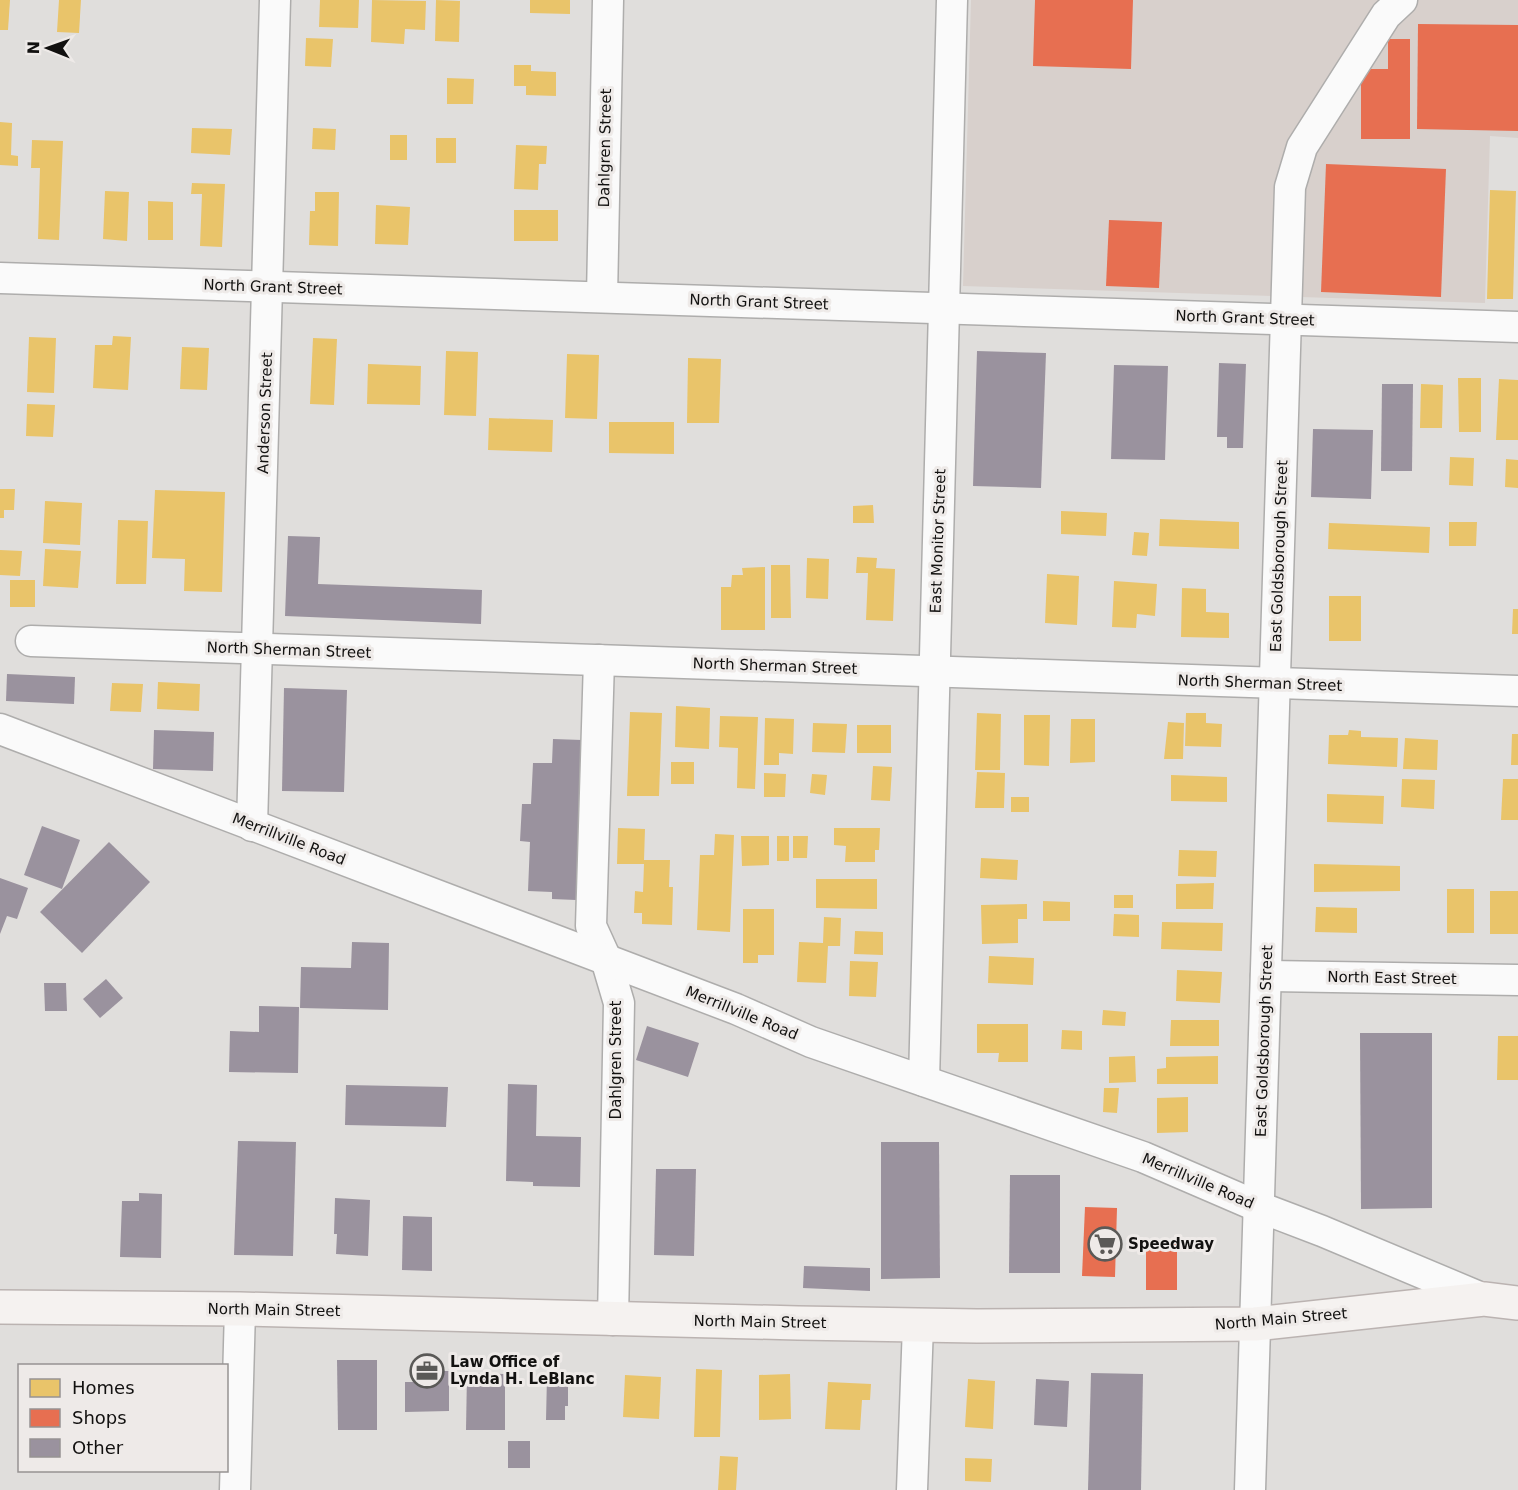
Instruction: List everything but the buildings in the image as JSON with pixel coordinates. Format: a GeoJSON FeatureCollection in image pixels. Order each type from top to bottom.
{"type":"FeatureCollection","features":[{"type":"Feature","properties":{"kind":"main road","name":"North Main Street"},"geometry":{"type":"LineString","coordinates":[[0,1307],[240,1309],[477,1314],[613,1320],[918,1325],[1255,1324],[1484,1299],[1518,1303]]}},
{"type":"Feature","properties":{"kind":"street","name":"Anderson Street"},"geometry":{"type":"LineString","coordinates":[[252,826],[269,287],[275,0]]}},
{"type":"Feature","properties":{"kind":"street","name":"Dahlgren Street"},"geometry":{"type":"LineString","coordinates":[[602,297],[608,0]]}},
{"type":"Feature","properties":{"kind":"street","name":"East Monitor Street"},"geometry":{"type":"LineString","coordinates":[[924,1081],[952,0]]}},
{"type":"Feature","properties":{"kind":"street","name":"East Goldsborough Street"},"geometry":{"type":"LineString","coordinates":[[1250,1490],[1290,187],[1302,147],[1386,15],[1402,0]]}},
{"type":"Feature","properties":{"kind":"street","name":"North Grant Street"},"geometry":{"type":"LineString","coordinates":[[0,278],[1518,327]]}},
{"type":"Feature","properties":{"kind":"street","name":"North Sherman Street"},"geometry":{"type":"LineString","coordinates":[[31,641],[1518,691]]}},
{"type":"Feature","properties":{"kind":"street","name":"Dahlgren Street"},"geometry":{"type":"LineString","coordinates":[[599,660],[591,926],[606,959],[619,1003],[613,1320]]}},
{"type":"Feature","properties":{"kind":"street","name":"Merrillville Road"},"geometry":{"type":"LineString","coordinates":[[0,729],[736,1009],[811,1042],[1143,1157],[1484,1299]]}},
{"type":"Feature","properties":{"kind":"street","name":"North East Street"},"geometry":{"type":"LineString","coordinates":[[1266,976],[1518,980]]}},
{"type":"Feature","properties":{"kind":"street"},"geometry":{"type":"LineString","coordinates":[[235,1490],[240,1309]]}},
{"type":"Feature","properties":{"kind":"street"},"geometry":{"type":"LineString","coordinates":[[912,1490],[918,1325]]}},
{"type":"Feature","properties":{"kind":"shaded area"},"geometry":{"type":"Polygon","coordinates":[[[971,0],[1518,0],[1518,138],[1490,136],[1485,303],[963,286],[971,0]]]}},
{"type":"Feature","properties":{"kind":"place","name":"Speedway"},"geometry":{"type":"Point","coordinates":[1105,1244]}},
{"type":"Feature","properties":{"kind":"place","name":"Law Office of Lynda H. LeBlanc"},"geometry":{"type":"Point","coordinates":[427,1371]}}]}
